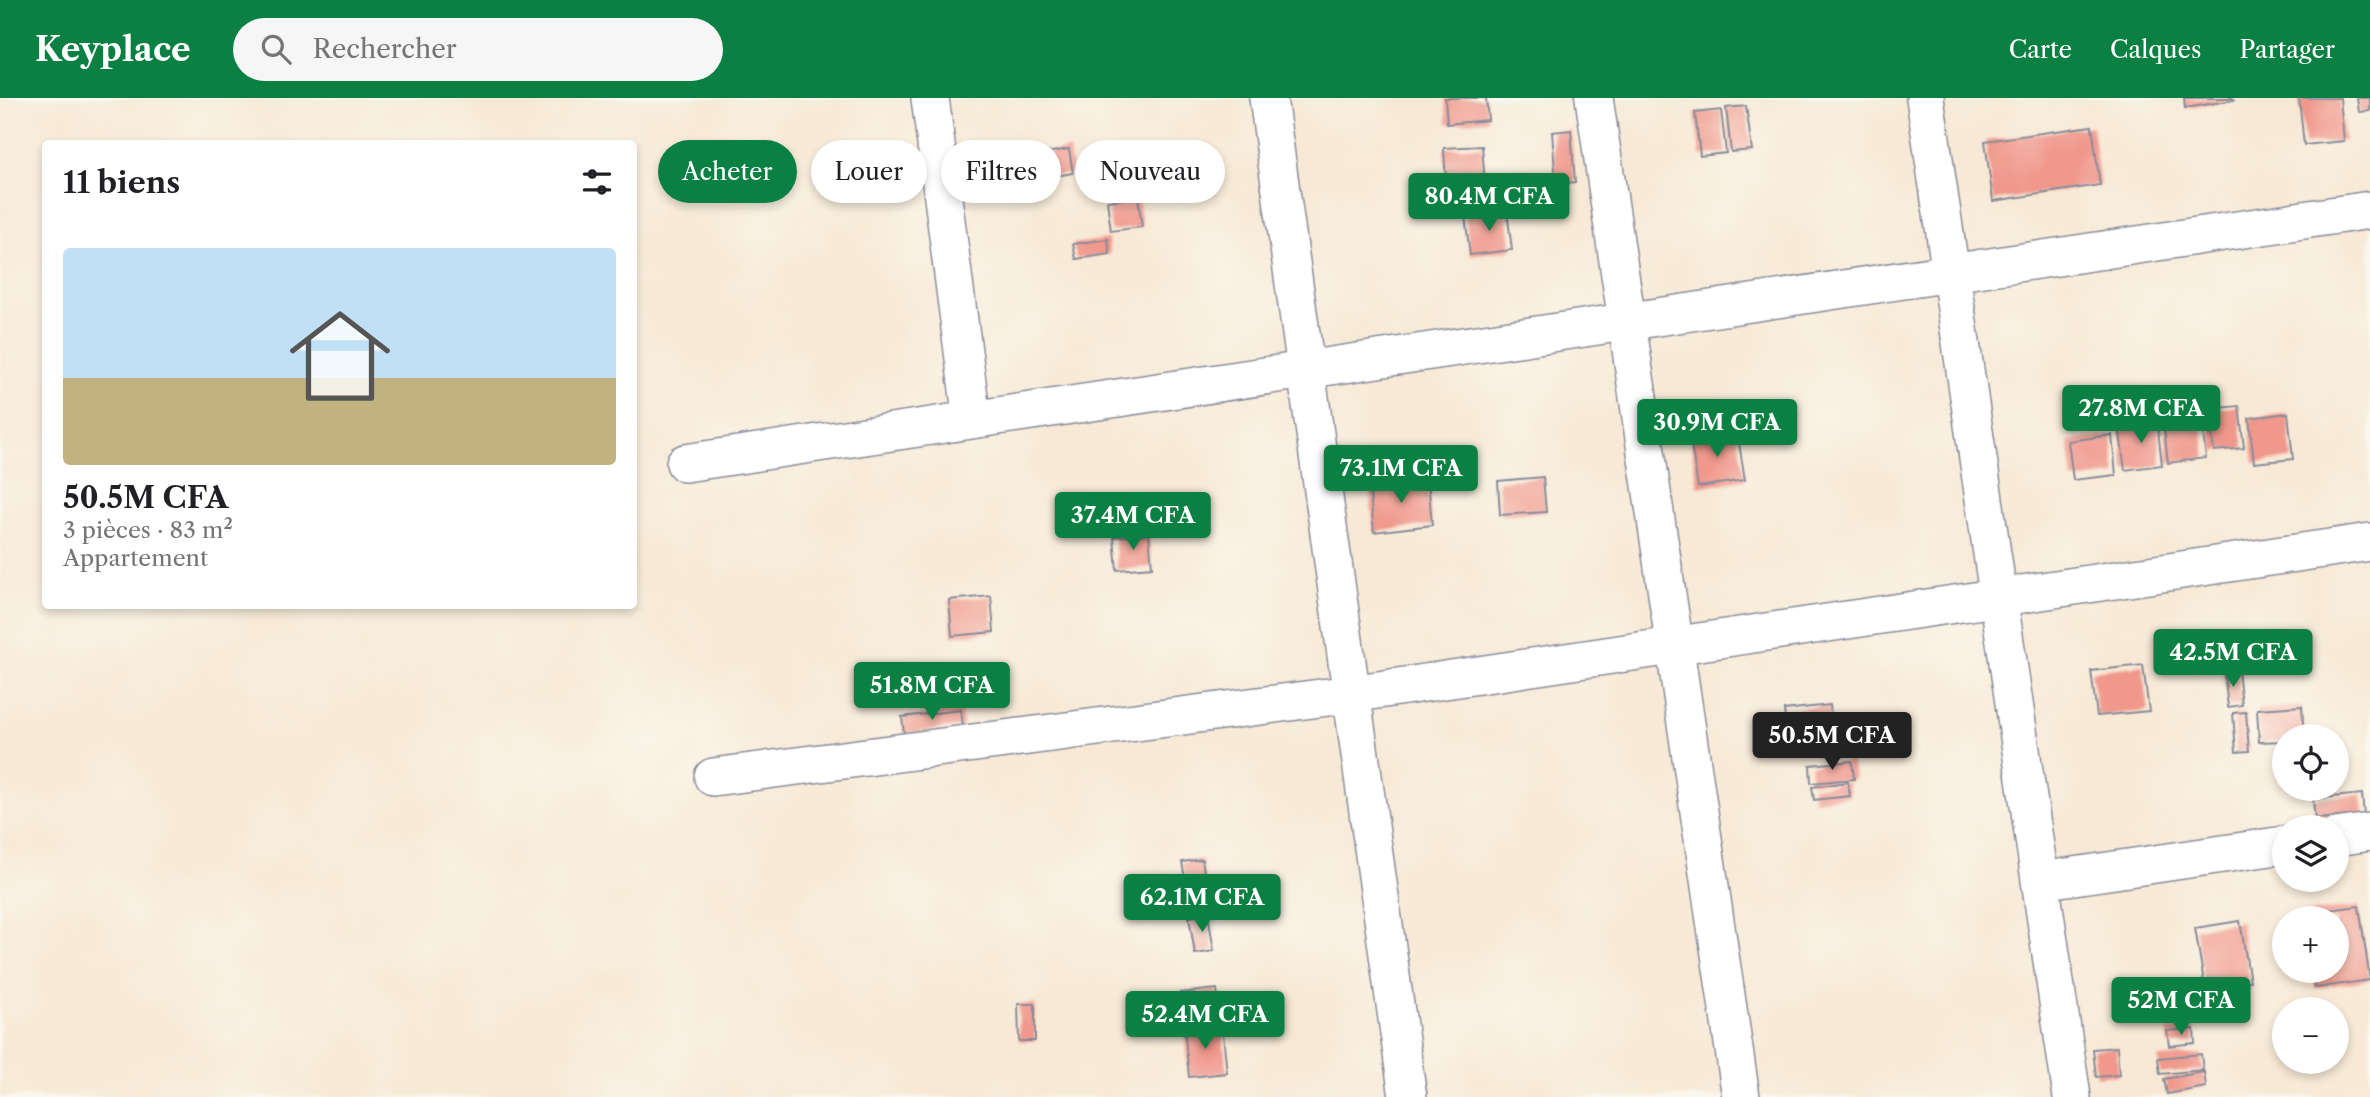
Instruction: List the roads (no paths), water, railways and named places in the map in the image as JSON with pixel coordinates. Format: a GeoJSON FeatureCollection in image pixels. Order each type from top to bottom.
{"type":"FeatureCollection","features":[{"type":"Feature","properties":{"kind":"street"},"geometry":{"type":"LineString","coordinates":[[930,98],[972,420]]}},
{"type":"Feature","properties":{"kind":"street"},"geometry":{"type":"LineString","coordinates":[[1268,98],[1408,1097]]}},
{"type":"Feature","properties":{"kind":"street"},"geometry":{"type":"LineString","coordinates":[[1594,98],[1741,1097]]}},
{"type":"Feature","properties":{"kind":"street"},"geometry":{"type":"LineString","coordinates":[[1925,98],[2072,1097]]}},
{"type":"Feature","properties":{"kind":"street"},"geometry":{"type":"LineString","coordinates":[[685,463],[2370,210]]}},
{"type":"Feature","properties":{"kind":"street"},"geometry":{"type":"LineString","coordinates":[[713,777],[1351,694],[2370,542]]}},
{"type":"Feature","properties":{"kind":"street"},"geometry":{"type":"LineString","coordinates":[[2349,835],[2370,832]]}},
{"type":"Feature","properties":{"kind":"street"},"geometry":{"type":"LineString","coordinates":[[2040,881],[2272,847]]}}]}
